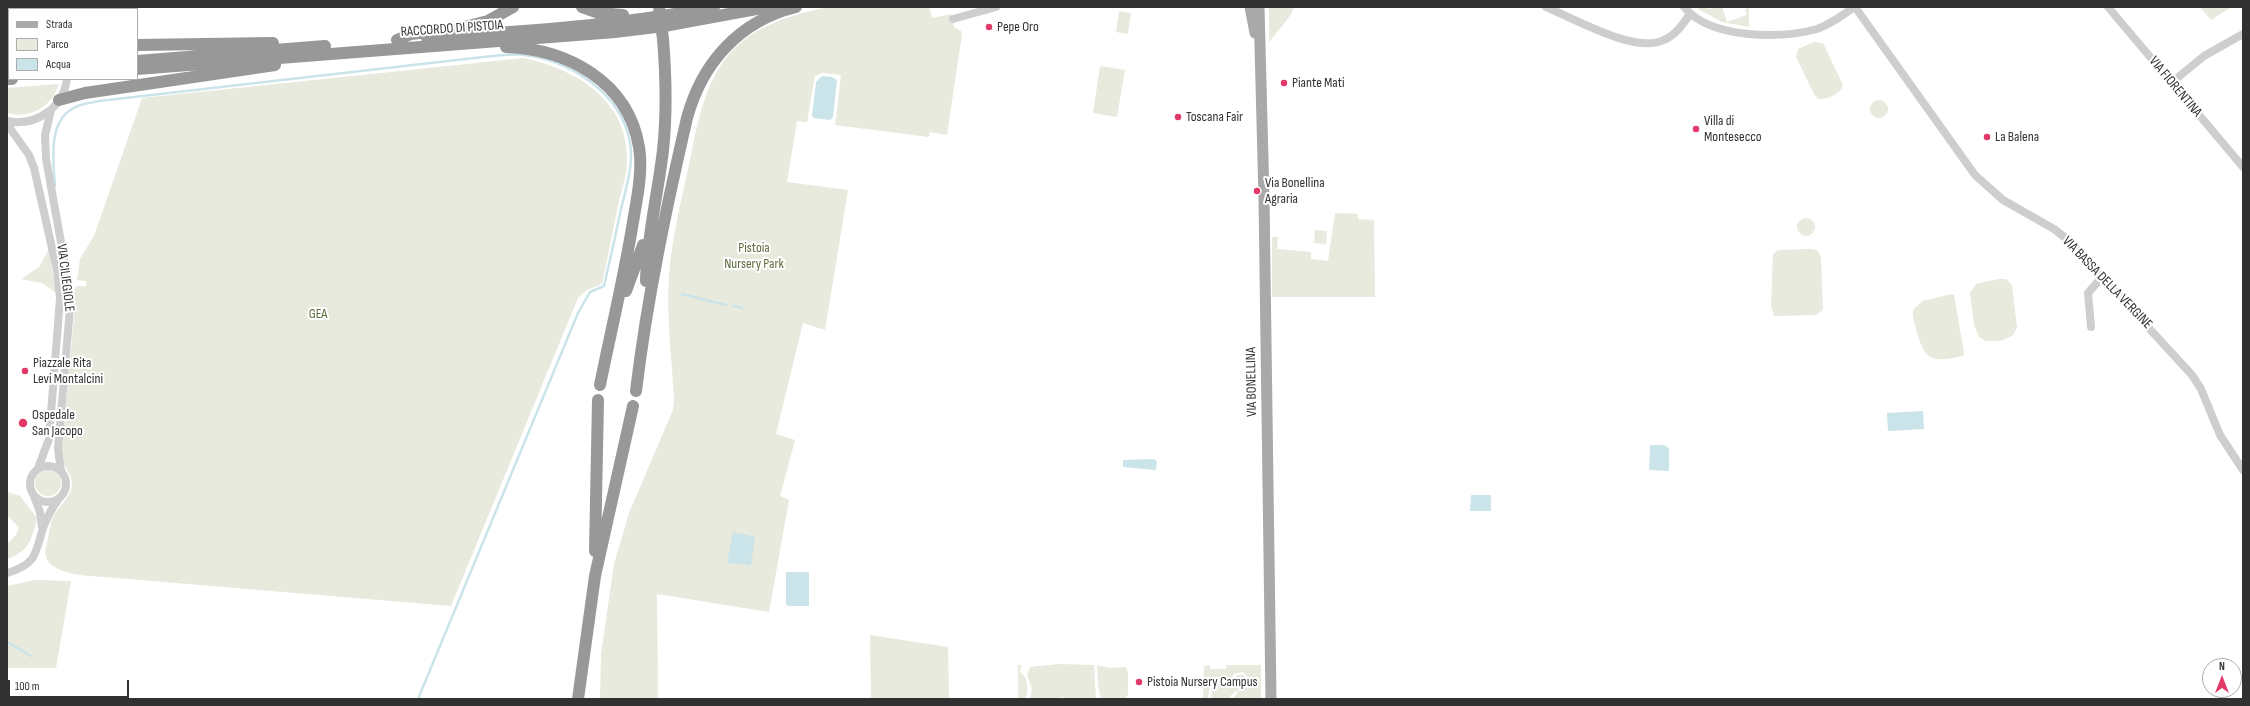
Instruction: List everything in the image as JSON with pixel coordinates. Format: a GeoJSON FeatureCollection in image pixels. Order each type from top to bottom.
{"type":"FeatureCollection","features":[{"type":"Feature","properties":{"kind":"highway"},"geometry":{"type":"LineString","coordinates":[[397,40],[416,33],[473,26],[500,16],[513,7]]}},
{"type":"Feature","properties":{"kind":"highway"},"geometry":{"type":"LineString","coordinates":[[582,7],[594,12],[616,16],[680,13]]}},
{"type":"Feature","properties":{"kind":"highway"},"geometry":{"type":"LineString","coordinates":[[636,391],[644,320],[646,266],[664,132],[666,86],[659,7]]}},
{"type":"Feature","properties":{"kind":"highway","name":"RACCORDO DI PISTOIA"},"geometry":{"type":"LineString","coordinates":[[138,69],[397,40],[587,25],[714,7]]}},
{"type":"Feature","properties":{"kind":"highway","name":"RACCORDO DI PISTOIA"},"geometry":{"type":"LineString","coordinates":[[138,61],[465,44],[651,27],[767,7]]}},
{"type":"Feature","properties":{"kind":"highway"},"geometry":{"type":"LineString","coordinates":[[644,320],[686,124],[699,85],[717,55],[738,35],[776,13],[796,7]]}},
{"type":"Feature","properties":{"kind":"highway"},"geometry":{"type":"LineString","coordinates":[[139,44],[259,42],[309,51]]}},
{"type":"Feature","properties":{"kind":"highway"},"geometry":{"type":"LineString","coordinates":[[465,44],[524,48],[563,57],[601,79],[626,110],[637,138],[640,168],[631,232],[617,312],[600,385]]}},
{"type":"Feature","properties":{"kind":"highway"},"geometry":{"type":"LineString","coordinates":[[59,100],[84,93],[290,63],[309,51]]}},
{"type":"Feature","properties":{"kind":"highway"},"geometry":{"type":"LineString","coordinates":[[617,312],[637,264],[651,220]]}},
{"type":"Feature","properties":{"kind":"highway"},"geometry":{"type":"LineString","coordinates":[[594,576],[598,400]]}},
{"type":"Feature","properties":{"kind":"highway"},"geometry":{"type":"LineString","coordinates":[[578,699],[594,576],[633,406]]}},
{"type":"Feature","properties":{"kind":"highway"},"geometry":{"type":"LineString","coordinates":[[569,699],[591,599]]}},
{"type":"Feature","properties":{"kind":"highway"},"geometry":{"type":"LineString","coordinates":[[587,699],[591,599]]}},
{"type":"Feature","properties":{"kind":"main road","name":"VIA BONELLINA"},"geometry":{"type":"LineString","coordinates":[[1250,7],[1261,64]]}},
{"type":"Feature","properties":{"kind":"main road","name":"VIA BONELLINA"},"geometry":{"type":"LineString","coordinates":[[1259,7],[1271,699]]}},
{"type":"Feature","properties":{"kind":"street"},"geometry":{"type":"LineString","coordinates":[[953,19],[996,7]]}},
{"type":"Feature","properties":{"kind":"street"},"geometry":{"type":"LineString","coordinates":[[1546,7],[1624,40],[1639,44],[1652,44],[1668,38],[1690,14]]}},
{"type":"Feature","properties":{"kind":"street"},"geometry":{"type":"LineString","coordinates":[[1684,7],[1690,14],[1713,27],[1729,32],[1747,34],[1803,32],[1832,23],[1855,7]]}},
{"type":"Feature","properties":{"kind":"street","name":"VIA BASSA DELLA VERGINE"},"geometry":{"type":"LineString","coordinates":[[1855,7],[1975,175],[1993,193],[2012,206],[2061,234],[2103,276],[2196,380],[2220,435],[2243,470]]}},
{"type":"Feature","properties":{"kind":"street","name":"VIA FIORENTINA"},"geometry":{"type":"LineString","coordinates":[[2108,7],[2243,167]]}},
{"type":"Feature","properties":{"kind":"street"},"geometry":{"type":"LineString","coordinates":[[2171,83],[2204,56],[2243,34]]}},
{"type":"Feature","properties":{"kind":"street","name":"VIA CILIEGIOLE"},"geometry":{"type":"LineString","coordinates":[[7,121],[29,121],[41,117],[51,110],[59,100],[66,80]]}},
{"type":"Feature","properties":{"kind":"street","name":"VIA CILIEGIOLE"},"geometry":{"type":"LineString","coordinates":[[51,110],[45,135],[46,159],[70,298],[58,449],[61,471],[65,476],[66,486],[63,495],[58,499]]}},
{"type":"Feature","properties":{"kind":"street","name":"VIA CILIEGIOLE"},"geometry":{"type":"LineString","coordinates":[[7,124],[25,150],[34,168],[60,288],[60,322],[49,440],[38,468],[30,480],[30,489],[41,516],[43,530]]}},
{"type":"Feature","properties":{"kind":"street"},"geometry":{"type":"LineString","coordinates":[[2091,327],[2088,293],[2103,276]]}},
{"type":"Feature","properties":{"kind":"street"},"geometry":{"type":"LineString","coordinates":[[38,468],[50,466],[61,471]]}},
{"type":"Feature","properties":{"kind":"street"},"geometry":{"type":"LineString","coordinates":[[34,496],[45,502],[58,499]]}},
{"type":"Feature","properties":{"kind":"street"},"geometry":{"type":"LineString","coordinates":[[7,573],[30,562],[37,551],[43,530],[58,499]]}},
{"type":"Feature","properties":{"kind":"green space","name":"Pistoia Nursery Park"},"geometry":{"type":"Polygon","coordinates":[[[829,7],[929,7],[932,18],[952,14],[954,27],[961,31],[962,34],[947,135],[930,132],[929,137],[835,125],[841,75],[822,73],[815,76],[807,122],[797,121],[787,182],[848,190],[825,330],[803,323],[776,434],[795,440],[780,496],[789,500],[769,612],[657,594],[658,699],[600,699],[601,654],[614,564],[629,513],[673,410],[674,399],[668,307],[670,261],[678,217],[703,104],[721,64],[740,43],[751,35],[775,22],[802,13],[829,7]]]}},
{"type":"Feature","properties":{"kind":"green space"},"geometry":{"type":"Polygon","coordinates":[[[1269,7],[1294,7],[1292,12],[1269,43],[1269,7]]]}},
{"type":"Feature","properties":{"kind":"green space"},"geometry":{"type":"Polygon","coordinates":[[[1695,7],[1707,7],[1708,9],[1722,7],[1727,22],[1747,15],[1745,9],[1749,8],[1749,27],[1722,22],[1695,7]]]}},
{"type":"Feature","properties":{"kind":"green space"},"geometry":{"type":"Polygon","coordinates":[[[2200,7],[2230,7],[2230,8],[2211,20],[2200,7]]]}},
{"type":"Feature","properties":{"kind":"green space"},"geometry":{"type":"Polygon","coordinates":[[[1119,11],[1131,13],[1128,34],[1116,32],[1119,11]]]}},
{"type":"Feature","properties":{"kind":"green space"},"geometry":{"type":"Polygon","coordinates":[[[1814,42],[1823,43],[1843,85],[1840,91],[1833,96],[1818,99],[1814,94],[1796,57],[1798,49],[1814,42]]]}},
{"type":"Feature","properties":{"kind":"green space","name":"GEA"},"geometry":{"type":"Polygon","coordinates":[[[524,58],[544,63],[581,80],[610,105],[619,122],[625,141],[627,162],[626,172],[602,284],[587,290],[578,298],[451,606],[89,576],[55,568],[46,557],[45,552],[54,515],[67,498],[72,486],[70,475],[63,461],[62,448],[74,317],[74,290],[77,286],[86,286],[86,281],[77,280],[80,259],[94,236],[142,98],[524,58]]]}},
{"type":"Feature","properties":{"kind":"green space"},"geometry":{"type":"Polygon","coordinates":[[[1100,66],[1125,70],[1117,117],[1093,113],[1100,66]]]}},
{"type":"Feature","properties":{"kind":"green space"},"geometry":{"type":"Polygon","coordinates":[[[59,84],[56,92],[46,105],[32,113],[7,113],[7,88],[59,84]]]}},
{"type":"Feature","properties":{"kind":"green space"},"geometry":{"type":"Polygon","coordinates":[[[1875,100],[1883,100],[1888,105],[1886,116],[1883,118],[1875,118],[1870,113],[1870,105],[1875,100]]]}},
{"type":"Feature","properties":{"kind":"green space"},"geometry":{"type":"Polygon","coordinates":[[[1335,213],[1358,214],[1358,219],[1374,220],[1375,297],[1272,297],[1272,237],[1278,237],[1277,249],[1311,252],[1311,259],[1328,261],[1335,213]]]}},
{"type":"Feature","properties":{"kind":"green space"},"geometry":{"type":"Polygon","coordinates":[[[1802,218],[1810,218],[1815,223],[1813,234],[1810,236],[1802,236],[1797,231],[1797,223],[1802,218]]]}},
{"type":"Feature","properties":{"kind":"green space"},"geometry":{"type":"Polygon","coordinates":[[[1315,230],[1327,231],[1326,244],[1314,243],[1315,230]]]}},
{"type":"Feature","properties":{"kind":"green space"},"geometry":{"type":"Polygon","coordinates":[[[49,249],[56,293],[42,283],[21,279],[39,267],[49,249]]]}},
{"type":"Feature","properties":{"kind":"green space"},"geometry":{"type":"Polygon","coordinates":[[[1778,250],[1817,250],[1821,257],[1823,310],[1816,315],[1774,316],[1771,306],[1773,254],[1778,250]]]}},
{"type":"Feature","properties":{"kind":"green space"},"geometry":{"type":"Polygon","coordinates":[[[1998,279],[2006,279],[2012,285],[2017,328],[2013,335],[2001,341],[1986,341],[1979,337],[1974,325],[1970,293],[1976,284],[1998,279]]]}},
{"type":"Feature","properties":{"kind":"green space"},"geometry":{"type":"Polygon","coordinates":[[[1951,294],[1954,295],[1964,353],[1963,356],[1953,358],[1932,358],[1924,350],[1920,342],[1914,321],[1913,310],[1923,301],[1951,294]]]}},
{"type":"Feature","properties":{"kind":"green space"},"geometry":{"type":"Polygon","coordinates":[[[48,470],[57,474],[61,483],[57,492],[48,496],[39,492],[35,483],[39,474],[48,470]]]}},
{"type":"Feature","properties":{"kind":"green space"},"geometry":{"type":"Polygon","coordinates":[[[7,492],[20,496],[37,518],[28,544],[20,553],[7,559],[7,544],[16,535],[19,528],[7,515],[7,492]]]}},
{"type":"Feature","properties":{"kind":"green space"},"geometry":{"type":"Polygon","coordinates":[[[35,580],[71,581],[56,668],[7,668],[7,586],[35,580]]]}},
{"type":"Feature","properties":{"kind":"green space"},"geometry":{"type":"Polygon","coordinates":[[[870,635],[948,647],[949,699],[871,699],[870,635]]]}},
{"type":"Feature","properties":{"kind":"green space"},"geometry":{"type":"Polygon","coordinates":[[[1059,664],[1094,665],[1096,699],[1066,699],[1064,697],[1060,697],[1061,699],[1030,699],[1032,689],[1027,675],[1030,667],[1059,664]]]}},
{"type":"Feature","properties":{"kind":"green space"},"geometry":{"type":"Polygon","coordinates":[[[1018,665],[1021,665],[1020,672],[1025,677],[1026,681],[1026,699],[1018,699],[1018,665]]]}},
{"type":"Feature","properties":{"kind":"green space"},"geometry":{"type":"Polygon","coordinates":[[[1097,665],[1110,668],[1126,667],[1128,673],[1128,695],[1124,699],[1101,699],[1098,685],[1097,665]]]}},
{"type":"Feature","properties":{"kind":"green space"},"geometry":{"type":"Polygon","coordinates":[[[1210,665],[1210,669],[1226,669],[1226,665],[1261,665],[1261,699],[1233,699],[1238,691],[1243,690],[1249,678],[1243,672],[1233,674],[1231,682],[1223,683],[1217,680],[1210,683],[1208,699],[1203,699],[1204,666],[1210,665]]]}},
{"type":"Feature","properties":{"kind":"green space"},"geometry":{"type":"Polygon","coordinates":[[[1237,675],[1243,675],[1245,677],[1241,688],[1230,696],[1231,699],[1211,699],[1213,685],[1218,683],[1223,686],[1232,685],[1237,675]]]}},
{"type":"Feature","properties":{"kind":"water"},"geometry":{"type":"Polygon","coordinates":[[[822,76],[832,77],[837,80],[833,117],[830,120],[814,118],[812,116],[816,82],[822,76]]]}},
{"type":"Feature","properties":{"kind":"water"},"geometry":{"type":"Polygon","coordinates":[[[1923,411],[1924,429],[1888,431],[1887,413],[1923,411]]]}},
{"type":"Feature","properties":{"kind":"water"},"geometry":{"type":"Polygon","coordinates":[[[1650,445],[1664,445],[1669,448],[1669,471],[1649,470],[1650,445]]]}},
{"type":"Feature","properties":{"kind":"water"},"geometry":{"type":"Polygon","coordinates":[[[1154,459],[1157,461],[1156,470],[1123,467],[1123,460],[1154,459]]]}},
{"type":"Feature","properties":{"kind":"water"},"geometry":{"type":"Polygon","coordinates":[[[1471,495],[1491,495],[1491,511],[1470,511],[1471,495]]]}},
{"type":"Feature","properties":{"kind":"water"},"geometry":{"type":"Polygon","coordinates":[[[733,532],[755,537],[751,565],[727,563],[733,532]]]}},
{"type":"Feature","properties":{"kind":"water"},"geometry":{"type":"Polygon","coordinates":[[[786,572],[809,572],[809,606],[788,606],[786,604],[786,572]]]}},
{"type":"Feature","properties":{"kind":"waterway"},"geometry":{"type":"LineString","coordinates":[[55,186],[53,164],[54,140],[61,119],[68,112],[78,106],[99,101],[515,54],[542,58],[560,64],[592,83],[617,109],[625,125],[630,143],[631,159],[627,184],[604,286],[590,292],[578,313],[418,699]]}},
{"type":"Feature","properties":{"kind":"waterway"},"geometry":{"type":"LineString","coordinates":[[682,294],[726,305]]}},
{"type":"Feature","properties":{"kind":"waterway"},"geometry":{"type":"LineString","coordinates":[[734,306],[742,308]]}},
{"type":"Feature","properties":{"kind":"waterway"},"geometry":{"type":"LineString","coordinates":[[7,642],[31,656]]}},
{"type":"Feature","properties":{"kind":"place","name":"Pepe Oro"},"geometry":{"type":"Point","coordinates":[989,27]}},
{"type":"Feature","properties":{"kind":"place","name":"Piante Mati"},"geometry":{"type":"Point","coordinates":[1284,83]}},
{"type":"Feature","properties":{"kind":"place","name":"Toscana Fair"},"geometry":{"type":"Point","coordinates":[1178,117]}},
{"type":"Feature","properties":{"kind":"place","name":"Villa di Montesecco"},"geometry":{"type":"Point","coordinates":[1696,129]}},
{"type":"Feature","properties":{"kind":"place","name":"La Balena"},"geometry":{"type":"Point","coordinates":[1987,137]}},
{"type":"Feature","properties":{"kind":"place","name":"Via Bonellina Agraria"},"geometry":{"type":"Point","coordinates":[1257,191]}},
{"type":"Feature","properties":{"kind":"place","name":"Piazzale Rita Levi Montalcini"},"geometry":{"type":"Point","coordinates":[25,371]}},
{"type":"Feature","properties":{"kind":"place","name":"Ospedale San Jacopo"},"geometry":{"type":"Point","coordinates":[23,423]}},
{"type":"Feature","properties":{"kind":"place","name":"Pistoia Nursery Campus"},"geometry":{"type":"Point","coordinates":[1139,682]}}]}
